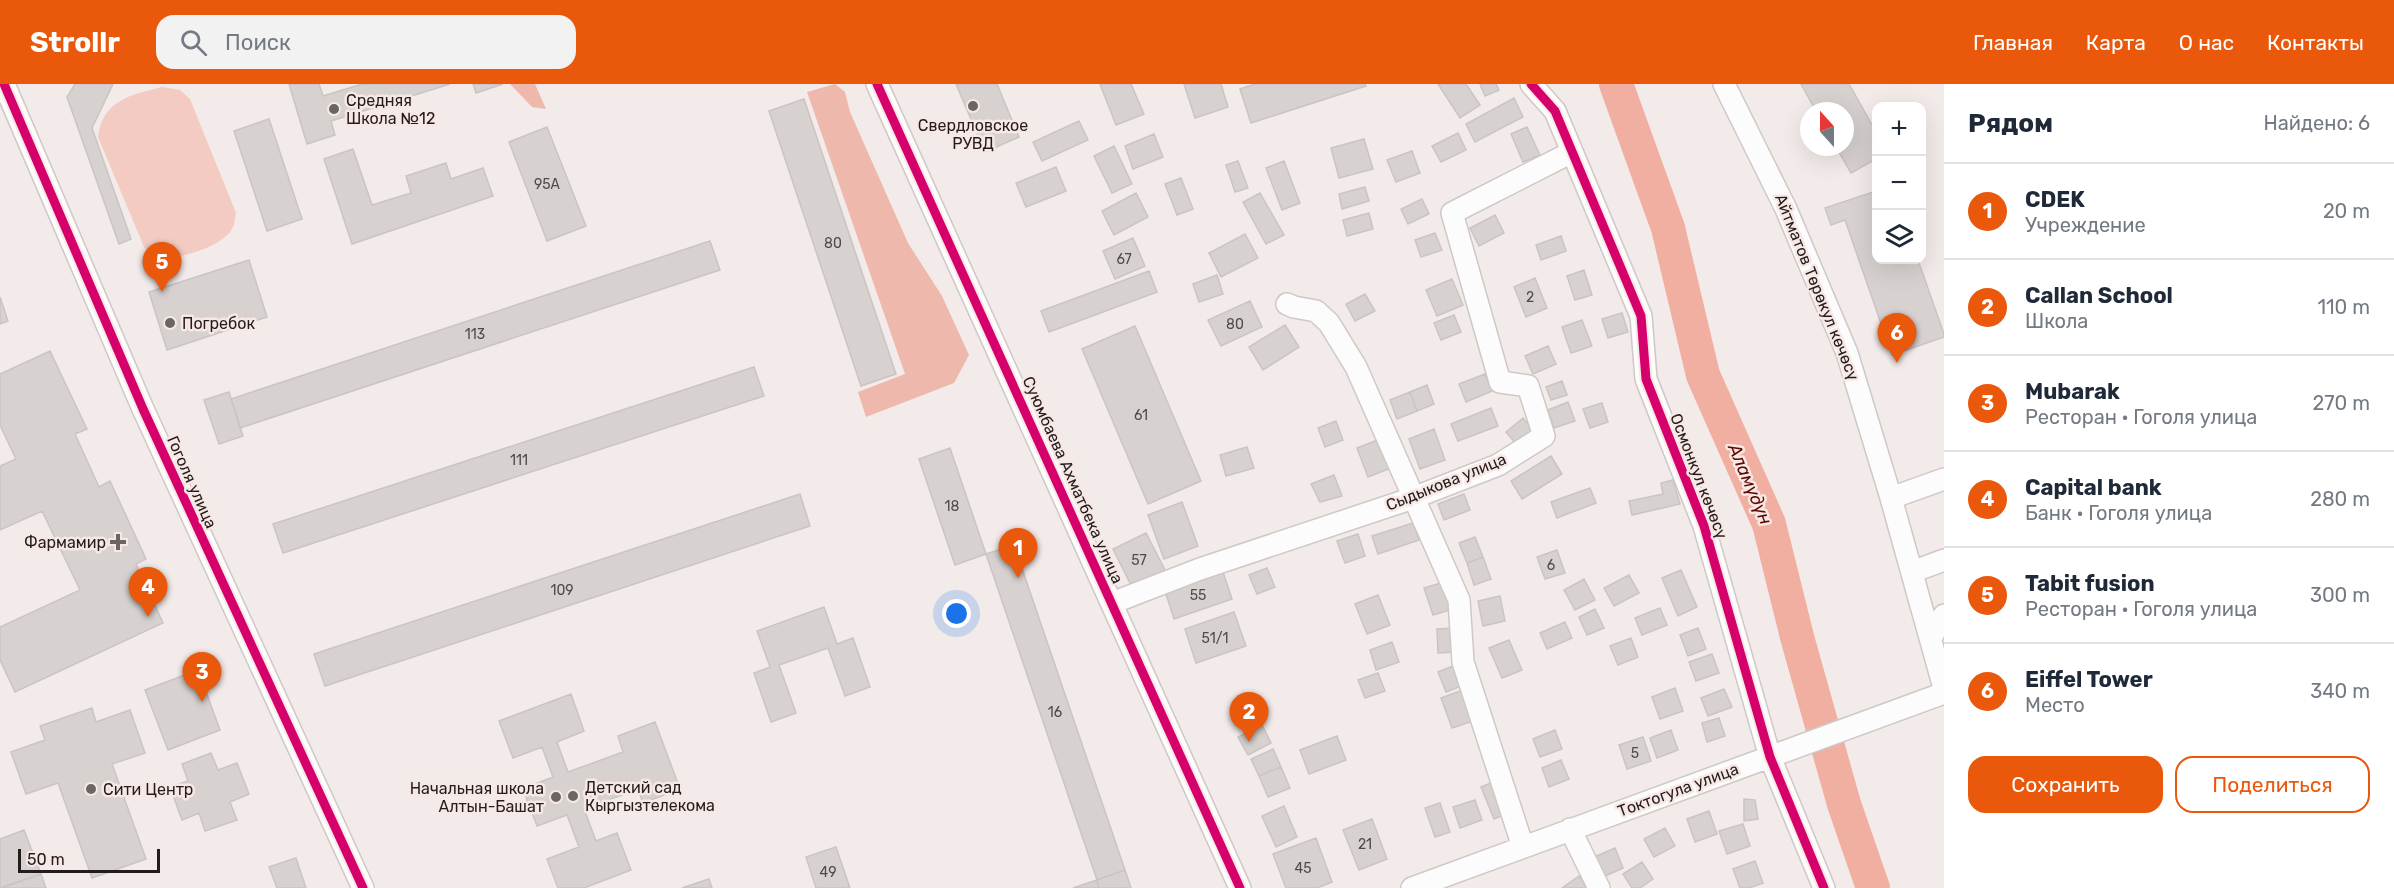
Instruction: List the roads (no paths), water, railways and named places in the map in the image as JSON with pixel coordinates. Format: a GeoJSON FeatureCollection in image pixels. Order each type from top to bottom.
{"type":"FeatureCollection","features":[{"type":"Feature","properties":{"kind":"street","name":"Гоголя улица"},"geometry":{"type":"LineString","coordinates":[[4,84],[147,420],[363,888]]}},
{"type":"Feature","properties":{"kind":"street","name":"Суюмбаева Ахматбека улица"},"geometry":{"type":"LineString","coordinates":[[877,84],[1240,888]]}},
{"type":"Feature","properties":{"kind":"street","name":"Осмонкул көчөсү"},"geometry":{"type":"LineString","coordinates":[[1531,84],[1555,111],[1641,316],[1646,379],[1704,526],[1773,756],[1824,888]]}},
{"type":"Feature","properties":{"kind":"street","name":"Айтматов Төрөкул көчөсү"},"geometry":{"type":"LineString","coordinates":[[1724,84],[1786,209],[1847,353],[1891,498],[1944,688]]}},
{"type":"Feature","properties":{"kind":"street","name":"Сыдыкова улица"},"geometry":{"type":"LineString","coordinates":[[1112,603],[1200,569],[1413,498],[1498,465],[1544,436],[1528,386],[1500,382],[1452,213],[1572,152]]}},
{"type":"Feature","properties":{"kind":"street"},"geometry":{"type":"LineString","coordinates":[[1287,304],[1294,308],[1316,311],[1329,323],[1356,367],[1459,600],[1463,662],[1523,847]]}},
{"type":"Feature","properties":{"kind":"street"},"geometry":{"type":"LineString","coordinates":[[1891,498],[1944,479]]}},
{"type":"Feature","properties":{"kind":"street"},"geometry":{"type":"LineString","coordinates":[[1912,572],[1944,560]]}},
{"type":"Feature","properties":{"kind":"street"},"geometry":{"type":"LineString","coordinates":[[1931,638],[1944,615]]}},
{"type":"Feature","properties":{"kind":"street","name":"Токтогула улица"},"geometry":{"type":"LineString","coordinates":[[1412,888],[1944,693]]}},
{"type":"Feature","properties":{"kind":"street"},"geometry":{"type":"LineString","coordinates":[[1570,829],[1599,888]]}},
{"type":"Feature","properties":{"kind":"waterway","name":"Аламүдүн"},"geometry":{"type":"LineString","coordinates":[[1616,84],[1668,228],[1703,375],[1769,524],[1797,637],[1844,804],[1873,888]]}},
{"type":"Feature","properties":{"kind":"place","name":"Свердловское РУВД"},"geometry":{"type":"Point","coordinates":[973,106]}},
{"type":"Feature","properties":{"kind":"place","name":"Средняя Школа №12"},"geometry":{"type":"Point","coordinates":[334,109]}},
{"type":"Feature","properties":{"kind":"place","name":"Tabit fusion"},"geometry":{"type":"Point","coordinates":[162,292]}},
{"type":"Feature","properties":{"kind":"place","name":"Погребок"},"geometry":{"type":"Point","coordinates":[170,323]}},
{"type":"Feature","properties":{"kind":"place","name":"Eiffel Tower"},"geometry":{"type":"Point","coordinates":[1897,363]}},
{"type":"Feature","properties":{"kind":"place","name":"Фармамир"},"geometry":{"type":"Point","coordinates":[118,542]}},
{"type":"Feature","properties":{"kind":"place","name":"CDEK"},"geometry":{"type":"Point","coordinates":[1018,578]}},
{"type":"Feature","properties":{"kind":"place","name":"Capital bank"},"geometry":{"type":"Point","coordinates":[148,617]}},
{"type":"Feature","properties":{"kind":"place","name":"Mubarak"},"geometry":{"type":"Point","coordinates":[202,702]}},
{"type":"Feature","properties":{"kind":"place","name":"Callan School"},"geometry":{"type":"Point","coordinates":[1249,742]}},
{"type":"Feature","properties":{"kind":"place","name":"Сити Центр"},"geometry":{"type":"Point","coordinates":[91,789]}},
{"type":"Feature","properties":{"kind":"place","name":"Детский сад Кыргызтелекома"},"geometry":{"type":"Point","coordinates":[573,796]}},
{"type":"Feature","properties":{"kind":"place","name":"Начальная школа Алтын-Башат"},"geometry":{"type":"Point","coordinates":[556,797]}}]}
